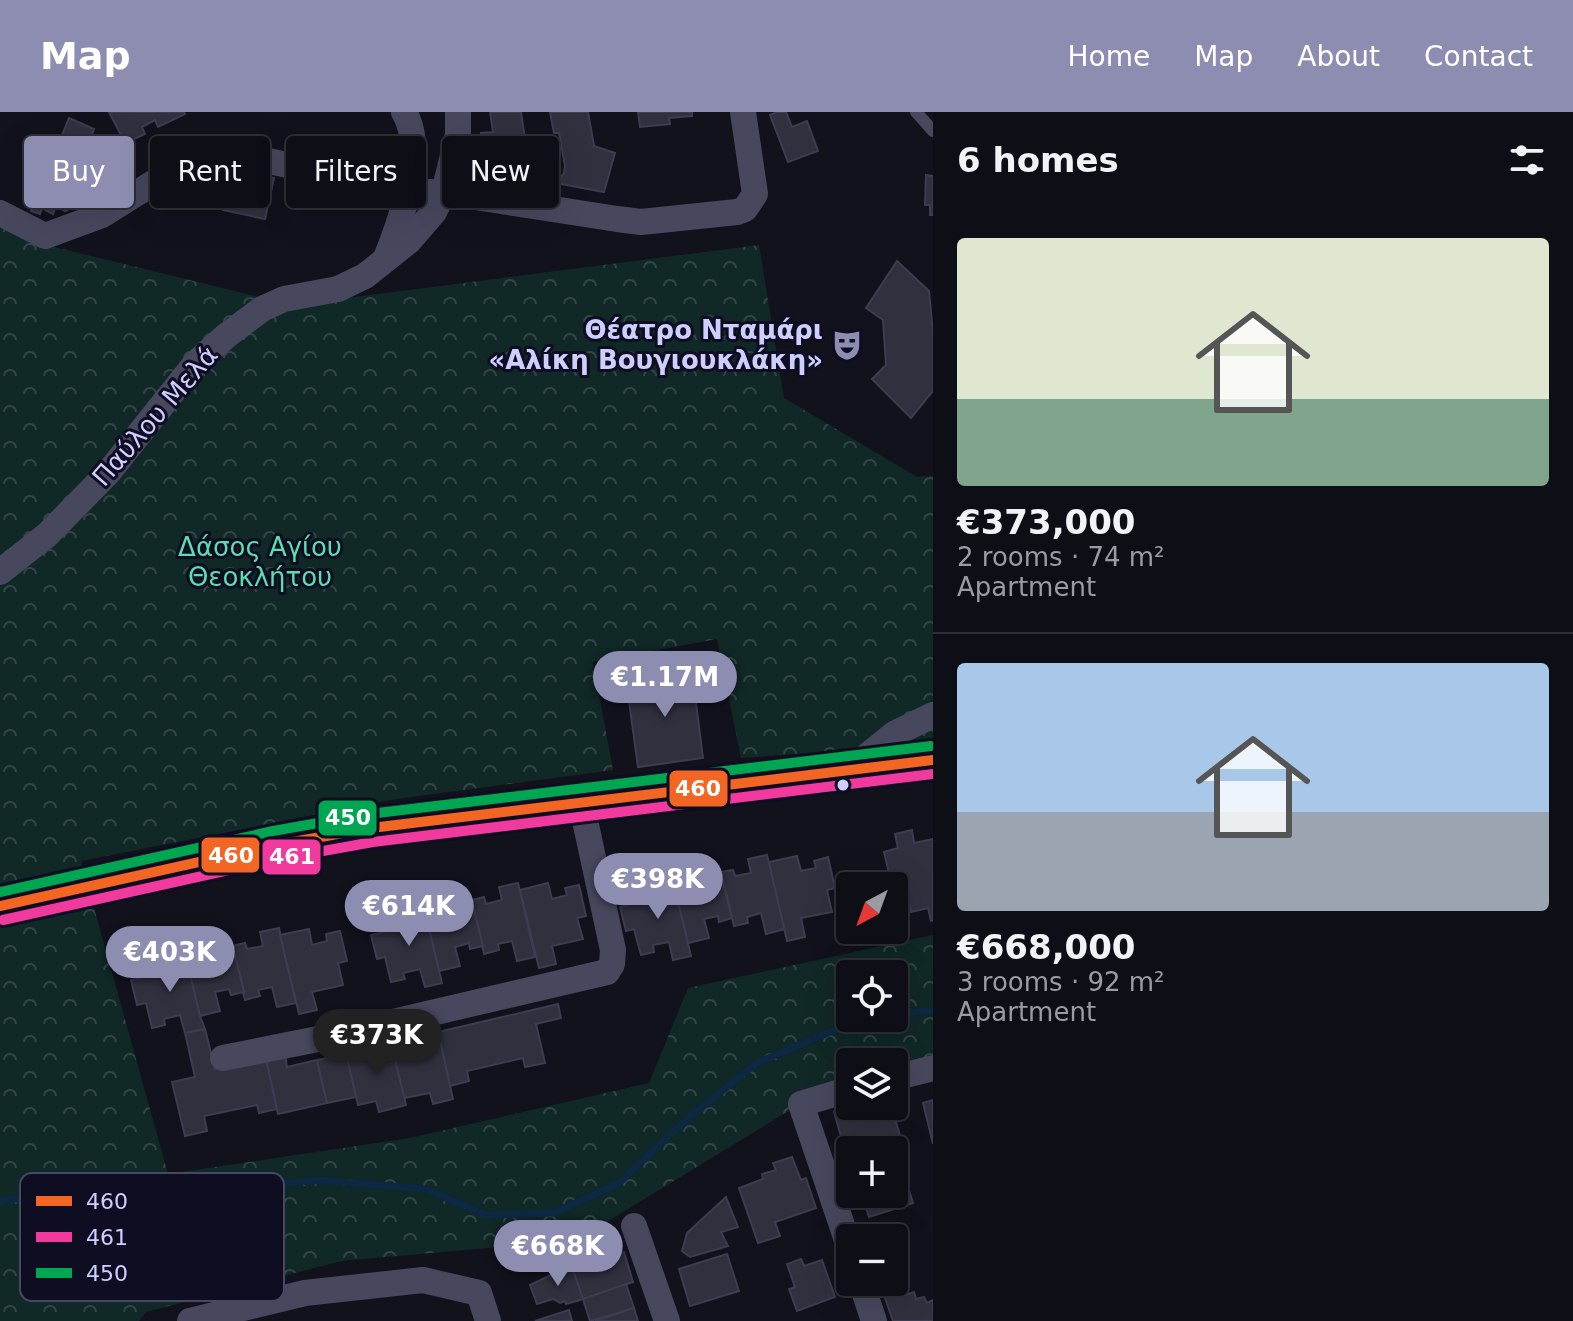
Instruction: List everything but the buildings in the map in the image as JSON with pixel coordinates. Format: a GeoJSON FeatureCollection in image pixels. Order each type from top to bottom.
{"type":"FeatureCollection","features":[{"type":"Feature","properties":{"kind":"main road"},"geometry":{"type":"LineString","coordinates":[[0,906],[317,837],[426,820],[933,760]]}},
{"type":"Feature","properties":{"kind":"street"},"geometry":{"type":"LineString","coordinates":[[404,112],[412,136]]}},
{"type":"Feature","properties":{"kind":"street","name":"Παύλου Μελά"},"geometry":{"type":"LineString","coordinates":[[458,112],[458,136]]}},
{"type":"Feature","properties":{"kind":"street"},"geometry":{"type":"LineString","coordinates":[[549,208],[641,222],[737,212],[751,203],[755,194],[743,112]]}},
{"type":"Feature","properties":{"kind":"street"},"geometry":{"type":"LineString","coordinates":[[0,213],[45,236],[102,215],[177,168],[207,158],[237,154],[286,165]]}},
{"type":"Feature","properties":{"kind":"street","name":"Παύλου Μελά"},"geometry":{"type":"LineString","coordinates":[[0,572],[47,535],[108,473],[195,364],[226,336],[262,309],[284,299],[338,289],[384,263],[409,241],[434,212],[442,196]]}},
{"type":"Feature","properties":{"kind":"street"},"geometry":{"type":"LineString","coordinates":[[384,263],[404,208]]}},
{"type":"Feature","properties":{"kind":"street"},"geometry":{"type":"LineString","coordinates":[[852,768],[894,734],[933,715]]}},
{"type":"Feature","properties":{"kind":"street"},"geometry":{"type":"LineString","coordinates":[[223,1058],[333,1036],[607,972],[612,964],[613,950],[581,802]]}},
{"type":"Feature","properties":{"kind":"street"},"geometry":{"type":"LineString","coordinates":[[908,1074],[933,1068]]}},
{"type":"Feature","properties":{"kind":"street"},"geometry":{"type":"LineString","coordinates":[[836,1092],[801,1104],[842,1224]]}},
{"type":"Feature","properties":{"kind":"street"},"geometry":{"type":"LineString","coordinates":[[634,1226],[667,1321]]}},
{"type":"Feature","properties":{"kind":"street"},"geometry":{"type":"LineString","coordinates":[[284,1298],[423,1280],[479,1293],[488,1321]]}},
{"type":"Feature","properties":{"kind":"street"},"geometry":{"type":"LineString","coordinates":[[866,1296],[874,1321]]}},
{"type":"Feature","properties":{"kind":"street"},"geometry":{"type":"LineString","coordinates":[[190,1321],[272,1301]]}},
{"type":"Feature","properties":{"kind":"lane"},"geometry":{"type":"LineString","coordinates":[[916,112],[933,131]]}},
{"type":"Feature","properties":{"kind":"green space","name":"Δάσος Αγίου Θεοκλήτου"},"geometry":{"type":"Polygon","coordinates":[[[0,215],[38,243],[292,305],[759,245],[784,398],[917,477],[933,476],[933,745],[741,758],[717,639],[593,662],[613,770],[390,800],[81,861],[168,1173],[20,1173],[20,1301],[188,1301],[146,1312],[139,1321],[0,1321],[0,215]]]}},
{"type":"Feature","properties":{"kind":"green space","name":"Δάσος Αγίου Θεοκλήτου"},"geometry":{"type":"Polygon","coordinates":[[[933,935],[933,1065],[908,1069],[908,1048],[836,1048],[836,1082],[577,1240],[341,1261],[284,1276],[284,1173],[175,1173],[410,1138],[649,1083],[688,988],[891,944],[908,944],[908,940],[933,935]]]}},
{"type":"Feature","properties":{"kind":"waterway"},"geometry":{"type":"LineString","coordinates":[[908,1013],[933,1010]]}},
{"type":"Feature","properties":{"kind":"waterway"},"geometry":{"type":"LineString","coordinates":[[284,1183],[319,1180],[426,1189],[485,1215],[554,1213],[619,1183],[688,1118],[757,1063],[836,1029]]}},
{"type":"Feature","properties":{"kind":"waterway"},"geometry":{"type":"LineString","coordinates":[[0,1202],[20,1199]]}},
{"type":"Feature","properties":{"kind":"transit line","name":"450"},"geometry":{"type":"LineString","coordinates":[[0,892],[273,831],[369,814],[931,746]]}},
{"type":"Feature","properties":{"kind":"transit line","name":"460"},"geometry":{"type":"LineString","coordinates":[[0,906],[276,845],[371,828],[933,760]]}},
{"type":"Feature","properties":{"kind":"transit line","name":"461"},"geometry":{"type":"LineString","coordinates":[[3,920],[279,859],[373,842],[933,774]]}},
{"type":"Feature","properties":{"kind":"place","name":"Θέατρο Νταμάρι «Αλίκη Βουγιουκλάκη»"},"geometry":{"type":"Point","coordinates":[847,345]}}]}
